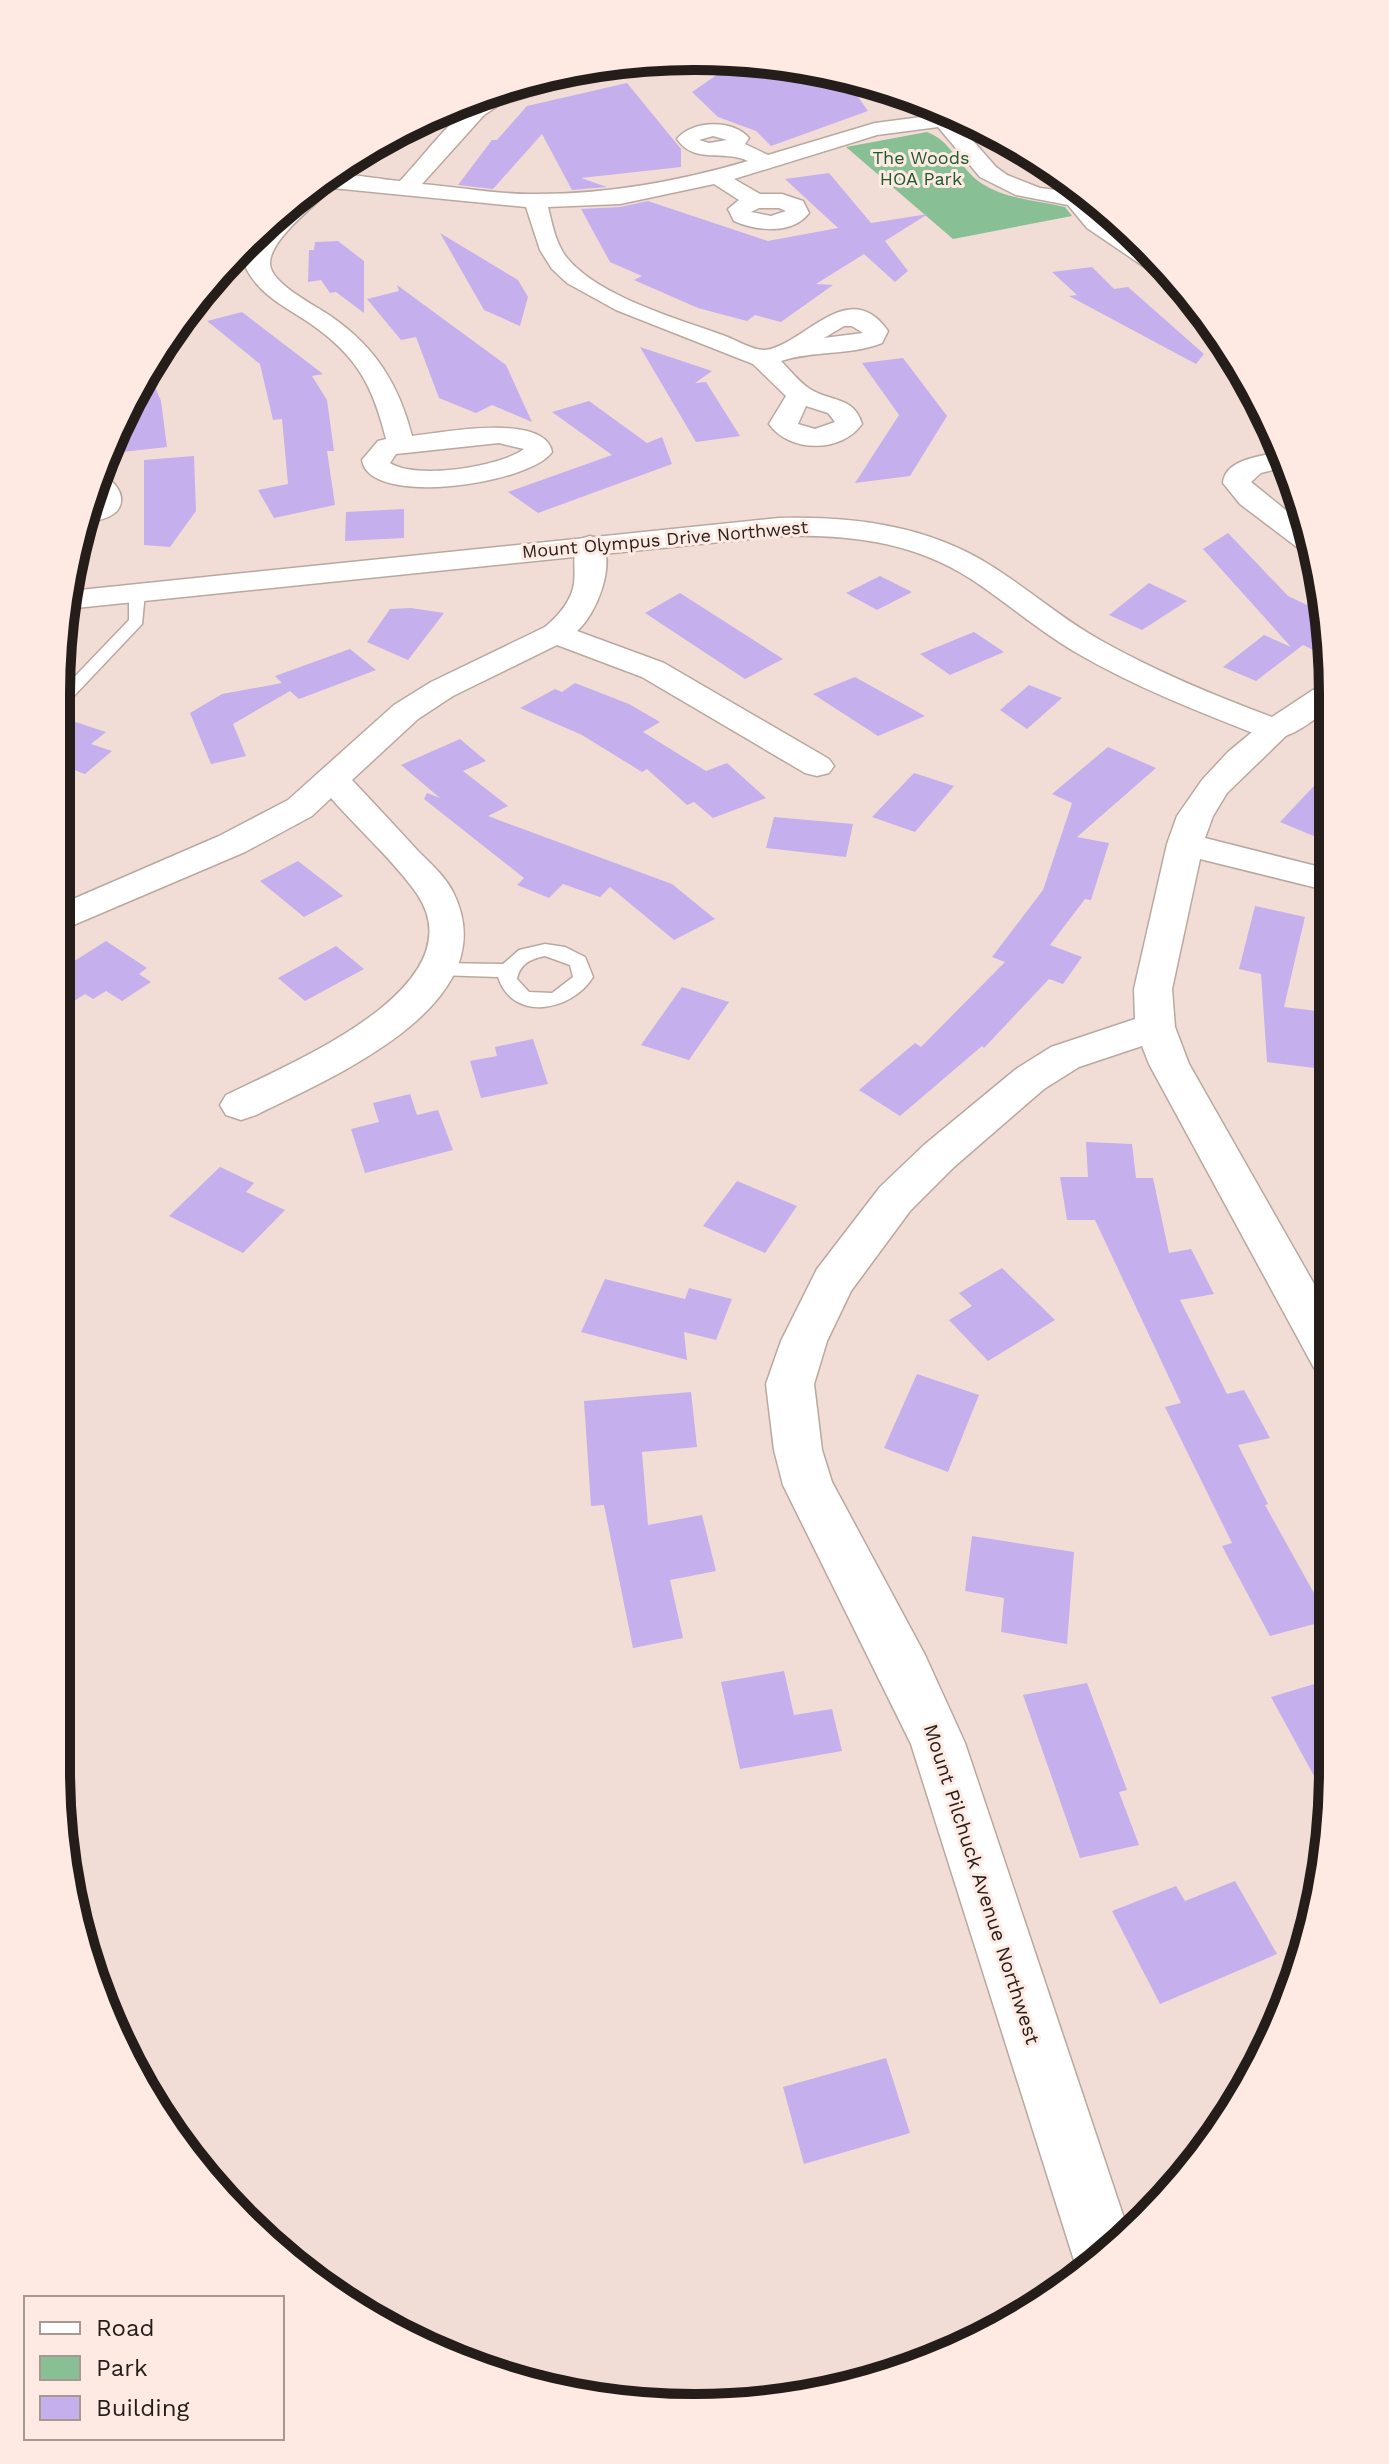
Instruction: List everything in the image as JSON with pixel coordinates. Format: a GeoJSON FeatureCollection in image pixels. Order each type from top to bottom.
{"type":"FeatureCollection","features":[{"type":"Feature","properties":{"kind":"street"},"geometry":{"type":"LineString","coordinates":[[405,189],[481,108]]}},
{"type":"Feature","properties":{"kind":"street"},"geometry":{"type":"LineString","coordinates":[[337,182],[535,201],[620,197],[717,177],[875,129],[939,121]]}},
{"type":"Feature","properties":{"kind":"street"},"geometry":{"type":"LineString","coordinates":[[947,124],[988,172],[1000,181],[1032,193],[1075,199]]}},
{"type":"Feature","properties":{"kind":"street"},"geometry":{"type":"LineString","coordinates":[[733,147],[768,161]]}},
{"type":"Feature","properties":{"kind":"street"},"geometry":{"type":"LineString","coordinates":[[717,177],[755,201]]}},
{"type":"Feature","properties":{"kind":"street"},"geometry":{"type":"LineString","coordinates":[[535,201],[553,254],[560,265],[580,282],[614,300],[762,359],[782,373],[800,394]]}},
{"type":"Feature","properties":{"kind":"street"},"geometry":{"type":"LineString","coordinates":[[1088,210],[1095,223],[1128,245]]}},
{"type":"Feature","properties":{"kind":"street"},"geometry":{"type":"LineString","coordinates":[[283,225],[258,258],[257,270],[265,282],[324,322],[368,359],[390,398],[401,445]]}},
{"type":"Feature","properties":{"kind":"street"},"geometry":{"type":"LineString","coordinates":[[762,359],[799,347]]}},
{"type":"Feature","properties":{"kind":"street"},"geometry":{"type":"LineString","coordinates":[[515,436],[537,445],[538,452],[524,463],[500,472],[425,478],[397,477],[381,472],[376,460],[380,453],[401,445],[515,436]]}},
{"type":"Feature","properties":{"kind":"street"},"geometry":{"type":"LineString","coordinates":[[1273,462],[1251,467],[1237,477],[1237,483],[1250,498],[1298,535]]}},
{"type":"Feature","properties":{"kind":"street"},"geometry":{"type":"LineString","coordinates":[[98,509],[106,506],[104,491]]}},
{"type":"Feature","properties":{"kind":"street","name":"Mount Olympus Drive Northwest"},"geometry":{"type":"LineString","coordinates":[[77,599],[590,545],[813,525],[875,530],[906,538],[963,562],[1084,645],[1157,684],[1275,730]]}},
{"type":"Feature","properties":{"kind":"street"},"geometry":{"type":"LineString","coordinates":[[70,914],[268,826],[300,808],[382,731],[442,689],[556,634],[574,618],[585,596],[592,559],[590,545]]}},
{"type":"Feature","properties":{"kind":"street"},"geometry":{"type":"LineString","coordinates":[[556,634],[653,670],[817,766]]}},
{"type":"Feature","properties":{"kind":"street"},"geometry":{"type":"LineString","coordinates":[[1319,701],[1275,730],[1240,759],[1214,787],[1195,816],[1185,844],[1153,989],[1155,1027],[1169,1064],[1319,1335]]}},
{"type":"Feature","properties":{"kind":"street"},"geometry":{"type":"LineString","coordinates":[[241,1105],[330,1059],[408,1009],[424,992],[446,950],[443,909],[434,890],[333,780]]}},
{"type":"Feature","properties":{"kind":"street"},"geometry":{"type":"LineString","coordinates":[[1185,844],[1319,878]]}},
{"type":"Feature","properties":{"kind":"street","name":"Mount Pilchuck Avenue Northwest"},"geometry":{"type":"LineString","coordinates":[[1100,2244],[938,1743],[906,1673],[808,1485],[798,1450],[790,1384],[804,1341],[833,1281],[895,1199],[939,1156],[1030,1079],[1065,1057],[1155,1027]]}},
{"type":"Feature","properties":{"kind":"lane"},"geometry":{"type":"LineString","coordinates":[[70,685],[137,621],[137,593]]}},
{"type":"Feature","properties":{"kind":"lane"},"geometry":{"type":"LineString","coordinates":[[70,696],[87,701]]}},
{"type":"Feature","properties":{"kind":"lane"},"geometry":{"type":"LineString","coordinates":[[437,969],[508,971]]}},
{"type":"Feature","properties":{"kind":"green space","name":"The Woods HOA Park"},"geometry":{"type":"Polygon","coordinates":[[[927,132],[950,148],[981,183],[1011,196],[1065,207],[1072,216],[953,239],[846,147],[927,132]]]}},
{"type":"Feature","properties":{"kind":"building"},"geometry":{"type":"Polygon","coordinates":[[[723,71],[776,75],[854,90],[868,111],[771,146],[756,131],[718,117],[692,92],[723,71]]]}},
{"type":"Feature","properties":{"kind":"building"},"geometry":{"type":"Polygon","coordinates":[[[627,83],[681,149],[681,167],[581,178],[607,187],[572,190],[542,134],[493,189],[458,185],[492,140],[497,140],[527,106],[627,83]]]}},
{"type":"Feature","properties":{"kind":"building"},"geometry":{"type":"Polygon","coordinates":[[[829,173],[871,223],[928,214],[885,241],[908,271],[895,282],[864,254],[816,284],[833,285],[781,322],[755,315],[747,321],[698,308],[634,280],[642,276],[610,262],[581,209],[620,207],[648,201],[768,241],[838,228],[785,179],[829,173]]]}},
{"type":"Feature","properties":{"kind":"building"},"geometry":{"type":"Polygon","coordinates":[[[440,233],[518,280],[528,297],[520,326],[484,310],[440,233]]]}},
{"type":"Feature","properties":{"kind":"building"},"geometry":{"type":"Polygon","coordinates":[[[338,241],[364,261],[364,313],[336,292],[330,293],[321,280],[308,282],[309,250],[314,250],[315,242],[338,241]]]}},
{"type":"Feature","properties":{"kind":"building"},"geometry":{"type":"Polygon","coordinates":[[[1092,267],[1114,289],[1128,287],[1204,354],[1196,364],[1069,296],[1077,295],[1052,272],[1092,267]]]}},
{"type":"Feature","properties":{"kind":"building"},"geometry":{"type":"Polygon","coordinates":[[[397,285],[506,365],[532,422],[492,405],[476,413],[439,398],[416,337],[401,340],[367,299],[399,291],[397,285]]]}},
{"type":"Feature","properties":{"kind":"building"},"geometry":{"type":"Polygon","coordinates":[[[242,312],[323,374],[312,376],[327,400],[334,451],[327,451],[335,505],[274,518],[258,490],[288,484],[282,419],[273,420],[260,364],[207,321],[242,312]]]}},
{"type":"Feature","properties":{"kind":"building"},"geometry":{"type":"Polygon","coordinates":[[[640,347],[712,371],[695,383],[706,382],[740,436],[696,442],[640,347]]]}},
{"type":"Feature","properties":{"kind":"building"},"geometry":{"type":"Polygon","coordinates":[[[903,358],[947,416],[910,476],[855,483],[899,415],[862,363],[903,358]]]}},
{"type":"Feature","properties":{"kind":"building"},"geometry":{"type":"Polygon","coordinates":[[[153,383],[161,401],[167,447],[122,452],[134,418],[153,383]]]}},
{"type":"Feature","properties":{"kind":"building"},"geometry":{"type":"Polygon","coordinates":[[[589,401],[647,443],[662,437],[672,464],[538,513],[508,492],[612,455],[552,412],[589,401]]]}},
{"type":"Feature","properties":{"kind":"building"},"geometry":{"type":"Polygon","coordinates":[[[194,456],[196,511],[170,547],[144,545],[144,460],[194,456]]]}},
{"type":"Feature","properties":{"kind":"building"},"geometry":{"type":"Polygon","coordinates":[[[404,509],[404,538],[345,541],[346,512],[404,509]]]}},
{"type":"Feature","properties":{"kind":"building"},"geometry":{"type":"Polygon","coordinates":[[[1228,533],[1288,596],[1313,608],[1318,652],[1303,645],[1256,681],[1223,667],[1264,635],[1291,647],[1203,549],[1228,533]]]}},
{"type":"Feature","properties":{"kind":"building"},"geometry":{"type":"Polygon","coordinates":[[[880,576],[912,592],[877,610],[846,593],[880,576]]]}},
{"type":"Feature","properties":{"kind":"building"},"geometry":{"type":"Polygon","coordinates":[[[1149,583],[1187,601],[1142,630],[1109,615],[1149,583]]]}},
{"type":"Feature","properties":{"kind":"building"},"geometry":{"type":"Polygon","coordinates":[[[680,593],[783,659],[745,679],[645,613],[680,593]]]}},
{"type":"Feature","properties":{"kind":"building"},"geometry":{"type":"Polygon","coordinates":[[[411,608],[444,613],[408,660],[367,642],[390,609],[411,608]]]}},
{"type":"Feature","properties":{"kind":"building"},"geometry":{"type":"Polygon","coordinates":[[[974,632],[1004,652],[950,675],[920,654],[974,632]]]}},
{"type":"Feature","properties":{"kind":"building"},"geometry":{"type":"Polygon","coordinates":[[[350,649],[376,670],[299,699],[290,691],[233,724],[246,756],[211,764],[190,713],[222,694],[282,683],[275,676],[350,649]]]}},
{"type":"Feature","properties":{"kind":"building"},"geometry":{"type":"Polygon","coordinates":[[[855,677],[925,716],[878,736],[813,694],[855,677]]]}},
{"type":"Feature","properties":{"kind":"building"},"geometry":{"type":"Polygon","coordinates":[[[575,683],[629,704],[660,722],[643,732],[706,771],[727,763],[766,798],[713,818],[694,802],[687,805],[647,769],[642,772],[582,735],[520,708],[555,689],[562,692],[575,683]]]}},
{"type":"Feature","properties":{"kind":"building"},"geometry":{"type":"Polygon","coordinates":[[[1029,685],[1062,698],[1027,729],[1000,710],[1029,685]]]}},
{"type":"Feature","properties":{"kind":"building"},"geometry":{"type":"Polygon","coordinates":[[[70,720],[106,732],[91,744],[112,751],[85,774],[70,769],[70,720]]]}},
{"type":"Feature","properties":{"kind":"building"},"geometry":{"type":"Polygon","coordinates":[[[460,739],[486,761],[463,771],[508,806],[488,816],[672,884],[715,919],[674,940],[610,887],[600,897],[563,884],[549,898],[517,885],[524,878],[424,799],[427,793],[440,798],[401,765],[460,739]]]}},
{"type":"Feature","properties":{"kind":"building"},"geometry":{"type":"Polygon","coordinates":[[[1108,747],[1156,768],[1077,837],[1109,843],[1091,900],[1085,899],[1050,945],[1082,957],[1063,984],[1049,979],[984,1048],[982,1046],[900,1116],[859,1090],[915,1043],[921,1047],[1005,962],[992,957],[1043,890],[1072,803],[1052,794],[1108,747]]]}},
{"type":"Feature","properties":{"kind":"building"},"geometry":{"type":"Polygon","coordinates":[[[914,773],[954,786],[915,832],[872,817],[914,773]]]}},
{"type":"Feature","properties":{"kind":"building"},"geometry":{"type":"Polygon","coordinates":[[[1319,781],[1319,838],[1280,822],[1319,781]]]}},
{"type":"Feature","properties":{"kind":"building"},"geometry":{"type":"Polygon","coordinates":[[[774,817],[853,824],[846,857],[766,848],[774,817]]]}},
{"type":"Feature","properties":{"kind":"building"},"geometry":{"type":"Polygon","coordinates":[[[298,861],[343,896],[304,917],[260,881],[298,861]]]}},
{"type":"Feature","properties":{"kind":"building"},"geometry":{"type":"Polygon","coordinates":[[[1255,906],[1305,917],[1284,1007],[1317,1011],[1319,1068],[1267,1062],[1261,974],[1239,969],[1255,906]]]}},
{"type":"Feature","properties":{"kind":"building"},"geometry":{"type":"Polygon","coordinates":[[[106,941],[147,968],[139,974],[151,982],[122,1001],[106,991],[93,999],[85,994],[71,1003],[70,964],[106,941]]]}},
{"type":"Feature","properties":{"kind":"building"},"geometry":{"type":"Polygon","coordinates":[[[336,946],[364,969],[305,1001],[278,978],[336,946]]]}},
{"type":"Feature","properties":{"kind":"building"},"geometry":{"type":"Polygon","coordinates":[[[682,987],[729,1002],[689,1060],[641,1045],[682,987]]]}},
{"type":"Feature","properties":{"kind":"building"},"geometry":{"type":"Polygon","coordinates":[[[533,1039],[548,1084],[481,1098],[470,1061],[497,1056],[495,1047],[533,1039]]]}},
{"type":"Feature","properties":{"kind":"building"},"geometry":{"type":"Polygon","coordinates":[[[410,1094],[417,1115],[438,1110],[453,1150],[365,1173],[351,1129],[379,1122],[373,1103],[410,1094]]]}},
{"type":"Feature","properties":{"kind":"building"},"geometry":{"type":"Polygon","coordinates":[[[1086,1142],[1132,1144],[1136,1178],[1153,1178],[1169,1253],[1191,1249],[1214,1294],[1180,1300],[1227,1394],[1244,1390],[1270,1438],[1238,1445],[1268,1504],[1265,1505],[1319,1602],[1319,1623],[1270,1636],[1222,1546],[1232,1543],[1165,1407],[1181,1403],[1095,1220],[1067,1220],[1060,1177],[1088,1177],[1086,1142]]]}},
{"type":"Feature","properties":{"kind":"building"},"geometry":{"type":"Polygon","coordinates":[[[220,1167],[254,1183],[246,1192],[285,1210],[243,1253],[169,1216],[220,1167]]]}},
{"type":"Feature","properties":{"kind":"building"},"geometry":{"type":"Polygon","coordinates":[[[737,1181],[797,1206],[765,1253],[703,1226],[737,1181]]]}},
{"type":"Feature","properties":{"kind":"building"},"geometry":{"type":"Polygon","coordinates":[[[1002,1268],[1055,1320],[988,1361],[949,1320],[972,1306],[959,1293],[1002,1268]]]}},
{"type":"Feature","properties":{"kind":"building"},"geometry":{"type":"Polygon","coordinates":[[[605,1279],[685,1299],[689,1288],[732,1299],[716,1340],[684,1332],[687,1360],[581,1332],[605,1279]]]}},
{"type":"Feature","properties":{"kind":"building"},"geometry":{"type":"Polygon","coordinates":[[[917,1374],[979,1395],[948,1472],[884,1448],[917,1374]]]}},
{"type":"Feature","properties":{"kind":"building"},"geometry":{"type":"Polygon","coordinates":[[[691,1392],[697,1447],[642,1452],[648,1525],[702,1515],[716,1571],[670,1580],[683,1638],[633,1648],[604,1505],[591,1506],[584,1401],[691,1392]]]}},
{"type":"Feature","properties":{"kind":"building"},"geometry":{"type":"Polygon","coordinates":[[[972,1536],[1074,1552],[1067,1644],[1001,1632],[1004,1598],[965,1591],[972,1536]]]}},
{"type":"Feature","properties":{"kind":"building"},"geometry":{"type":"Polygon","coordinates":[[[784,1671],[794,1715],[832,1709],[842,1751],[740,1769],[721,1682],[784,1671]]]}},
{"type":"Feature","properties":{"kind":"building"},"geometry":{"type":"Polygon","coordinates":[[[1087,1683],[1127,1790],[1119,1792],[1139,1845],[1080,1858],[1023,1695],[1087,1683]]]}},
{"type":"Feature","properties":{"kind":"building"},"geometry":{"type":"Polygon","coordinates":[[[1319,1683],[1319,1784],[1271,1697],[1319,1683]]]}},
{"type":"Feature","properties":{"kind":"building"},"geometry":{"type":"Polygon","coordinates":[[[1235,1881],[1277,1954],[1160,2004],[1112,1911],[1176,1886],[1185,1901],[1235,1881]]]}},
{"type":"Feature","properties":{"kind":"building"},"geometry":{"type":"Polygon","coordinates":[[[886,2058],[910,2133],[804,2164],[783,2087],[886,2058]]]}}]}
